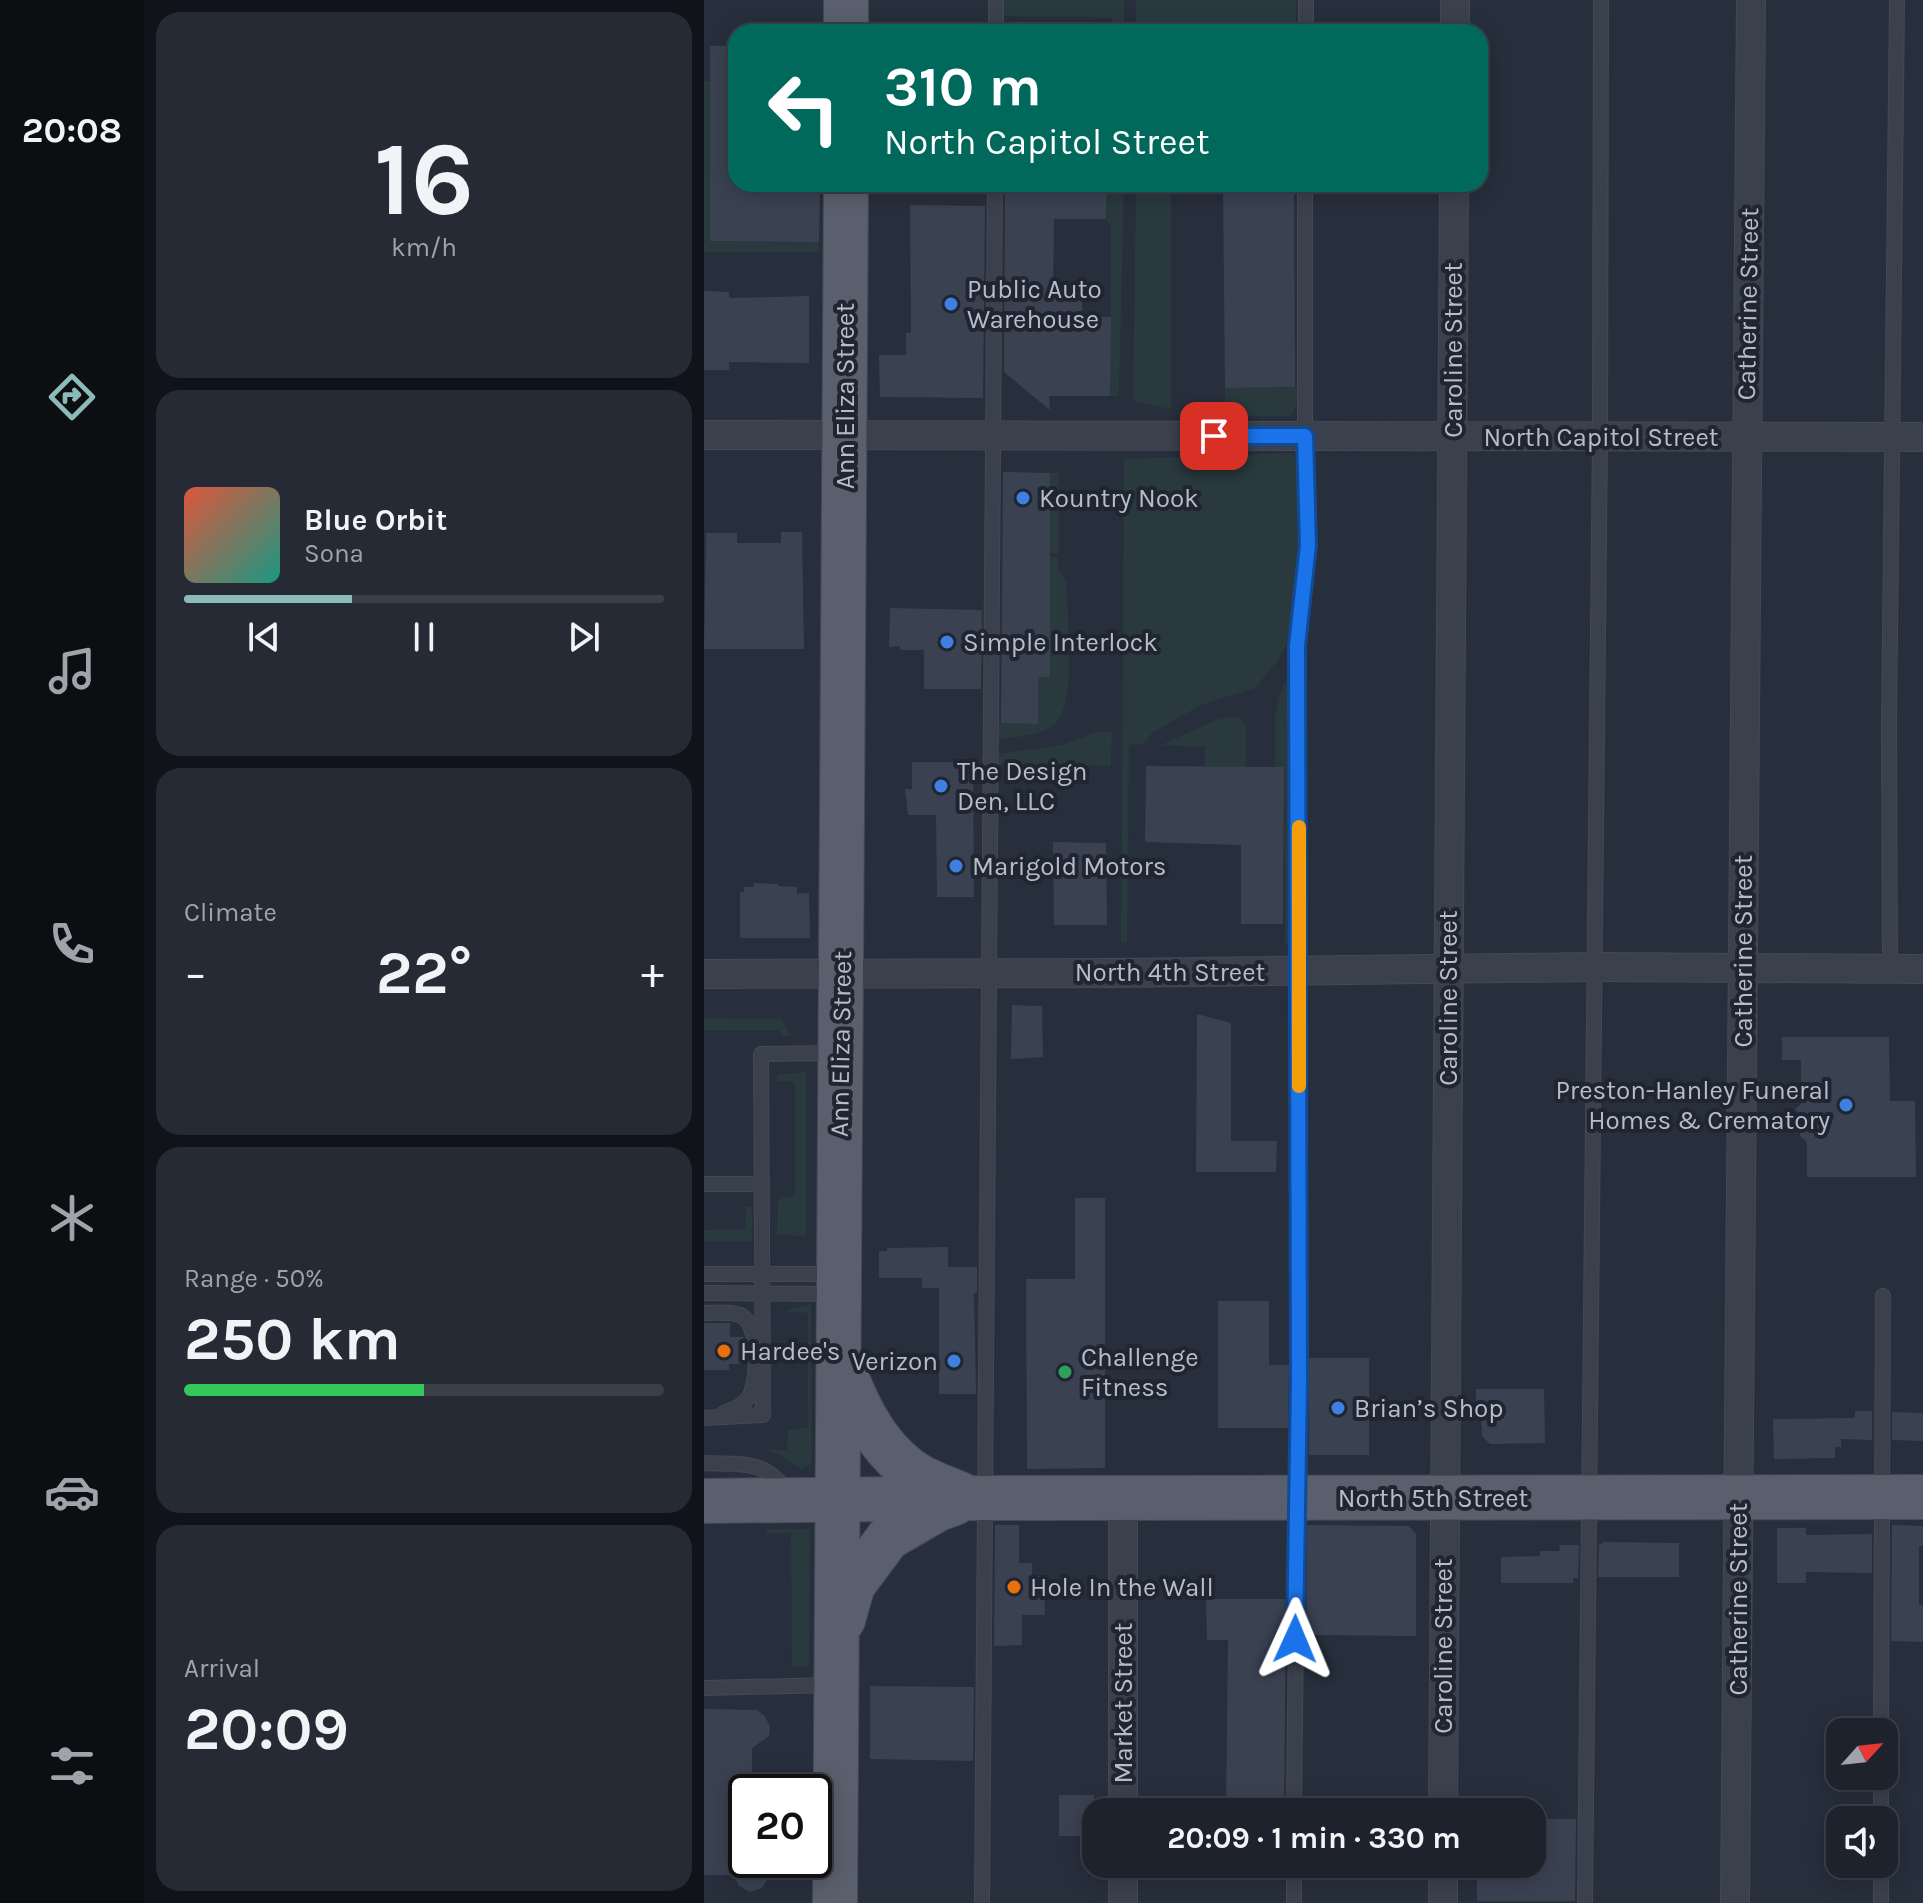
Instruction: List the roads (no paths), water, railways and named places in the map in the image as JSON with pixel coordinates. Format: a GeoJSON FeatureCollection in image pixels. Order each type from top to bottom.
{"type":"FeatureCollection","features":[{"type":"Feature","properties":{"kind":"main road"},"geometry":{"type":"LineString","coordinates":[[846,0],[846,24]]}},
{"type":"Feature","properties":{"kind":"main road","name":"Ann Eliza Street"},"geometry":{"type":"LineString","coordinates":[[835,1903],[846,192]]}},
{"type":"Feature","properties":{"kind":"main road"},"geometry":{"type":"LineString","coordinates":[[838,1355],[851,1392],[877,1439],[917,1475],[977,1498]]}},
{"type":"Feature","properties":{"kind":"main road","name":"North 5th Street"},"geometry":{"type":"LineString","coordinates":[[704,1501],[1902,1497]]}},
{"type":"Feature","properties":{"kind":"main road"},"geometry":{"type":"LineString","coordinates":[[835,1665],[853,1585],[888,1538],[938,1509],[977,1498]]}},
{"type":"Feature","properties":{"kind":"street"},"geometry":{"type":"LineString","coordinates":[[1455,0],[1455,24]]}},
{"type":"Feature","properties":{"kind":"street","name":"Catherine Street"},"geometry":{"type":"LineString","coordinates":[[1735,1903],[1751,0]]}},
{"type":"Feature","properties":{"kind":"street","name":"Caroline Street"},"geometry":{"type":"LineString","coordinates":[[1443,1798],[1454,192]]}},
{"type":"Feature","properties":{"kind":"street","name":"North Capitol Street"},"geometry":{"type":"LineString","coordinates":[[704,435],[1923,437]]}},
{"type":"Feature","properties":{"kind":"street","name":"North 4th Street"},"geometry":{"type":"LineString","coordinates":[[704,974],[1595,967],[1923,969]]}},
{"type":"Feature","properties":{"kind":"street","name":"Market Street"},"geometry":{"type":"LineString","coordinates":[[1123,1498],[1123,1798]]}},
{"type":"Feature","properties":{"kind":"street"},"geometry":{"type":"LineString","coordinates":[[1123,1878],[1123,1903]]}},
{"type":"Feature","properties":{"kind":"street"},"geometry":{"type":"LineString","coordinates":[[1443,1878],[1443,1903]]}},
{"type":"Feature","properties":{"kind":"lane"},"geometry":{"type":"LineString","coordinates":[[996,0],[996,24]]}},
{"type":"Feature","properties":{"kind":"lane"},"geometry":{"type":"LineString","coordinates":[[1306,0],[1306,24]]}},
{"type":"Feature","properties":{"kind":"lane"},"geometry":{"type":"LineString","coordinates":[[1585,1903],[1600,437],[1601,0]]}},
{"type":"Feature","properties":{"kind":"lane"},"geometry":{"type":"LineString","coordinates":[[1890,969],[1897,0]]}},
{"type":"Feature","properties":{"kind":"lane"},"geometry":{"type":"LineString","coordinates":[[982,1903],[977,1498],[989,973],[995,192]]}},
{"type":"Feature","properties":{"kind":"lane"},"geometry":{"type":"LineString","coordinates":[[1294,1798],[1298,1498],[1297,646],[1308,545],[1305,192]]}},
{"type":"Feature","properties":{"kind":"lane"},"geometry":{"type":"LineString","coordinates":[[704,1418],[763,1415],[761,1054],[842,1053]]}},
{"type":"Feature","properties":{"kind":"lane"},"geometry":{"type":"LineString","coordinates":[[704,1184],[762,1184]]}},
{"type":"Feature","properties":{"kind":"lane"},"geometry":{"type":"LineString","coordinates":[[704,1274],[764,1274],[837,1284]]}},
{"type":"Feature","properties":{"kind":"lane"},"geometry":{"type":"LineString","coordinates":[[704,1293],[764,1293],[837,1284]]}},
{"type":"Feature","properties":{"kind":"lane"},"geometry":{"type":"LineString","coordinates":[[1882,1718],[1902,1497],[1883,1296]]}},
{"type":"Feature","properties":{"kind":"lane"},"geometry":{"type":"LineString","coordinates":[[704,1313],[739,1314],[750,1322],[756,1340],[749,1399],[734,1410],[704,1418]]}},
{"type":"Feature","properties":{"kind":"lane"},"geometry":{"type":"LineString","coordinates":[[704,1463],[743,1463],[763,1468],[778,1478],[792,1499]]}},
{"type":"Feature","properties":{"kind":"lane"},"geometry":{"type":"LineString","coordinates":[[704,1688],[835,1665]]}},
{"type":"Feature","properties":{"kind":"lane"},"geometry":{"type":"LineString","coordinates":[[1294,1878],[1294,1903]]}},
{"type":"Feature","properties":{"kind":"lane"},"geometry":{"type":"LineString","coordinates":[[1881,1878],[1881,1903]]}},
{"type":"Feature","properties":{"kind":"place","name":"Public Auto Warehouse"},"geometry":{"type":"Point","coordinates":[951,304]}},
{"type":"Feature","properties":{"kind":"place","name":"Kountry Nook"},"geometry":{"type":"Point","coordinates":[1023,498]}},
{"type":"Feature","properties":{"kind":"place","name":"Simple Interlock"},"geometry":{"type":"Point","coordinates":[947,642]}},
{"type":"Feature","properties":{"kind":"place","name":"The Design Den, LLC"},"geometry":{"type":"Point","coordinates":[941,786]}},
{"type":"Feature","properties":{"kind":"place","name":"Marigold Motors"},"geometry":{"type":"Point","coordinates":[956,866]}},
{"type":"Feature","properties":{"kind":"place","name":"Preston-Hanley Funeral Homes & Crematory"},"geometry":{"type":"Point","coordinates":[1846,1105]}},
{"type":"Feature","properties":{"kind":"place","name":"Hardee's"},"geometry":{"type":"Point","coordinates":[724,1351]}},
{"type":"Feature","properties":{"kind":"place","name":"Verizon"},"geometry":{"type":"Point","coordinates":[954,1361]}},
{"type":"Feature","properties":{"kind":"place","name":"Challenge Fitness"},"geometry":{"type":"Point","coordinates":[1065,1372]}},
{"type":"Feature","properties":{"kind":"place","name":"Brian’s Shop"},"geometry":{"type":"Point","coordinates":[1338,1408]}},
{"type":"Feature","properties":{"kind":"place","name":"Hole In the Wall"},"geometry":{"type":"Point","coordinates":[1014,1587]}}]}
